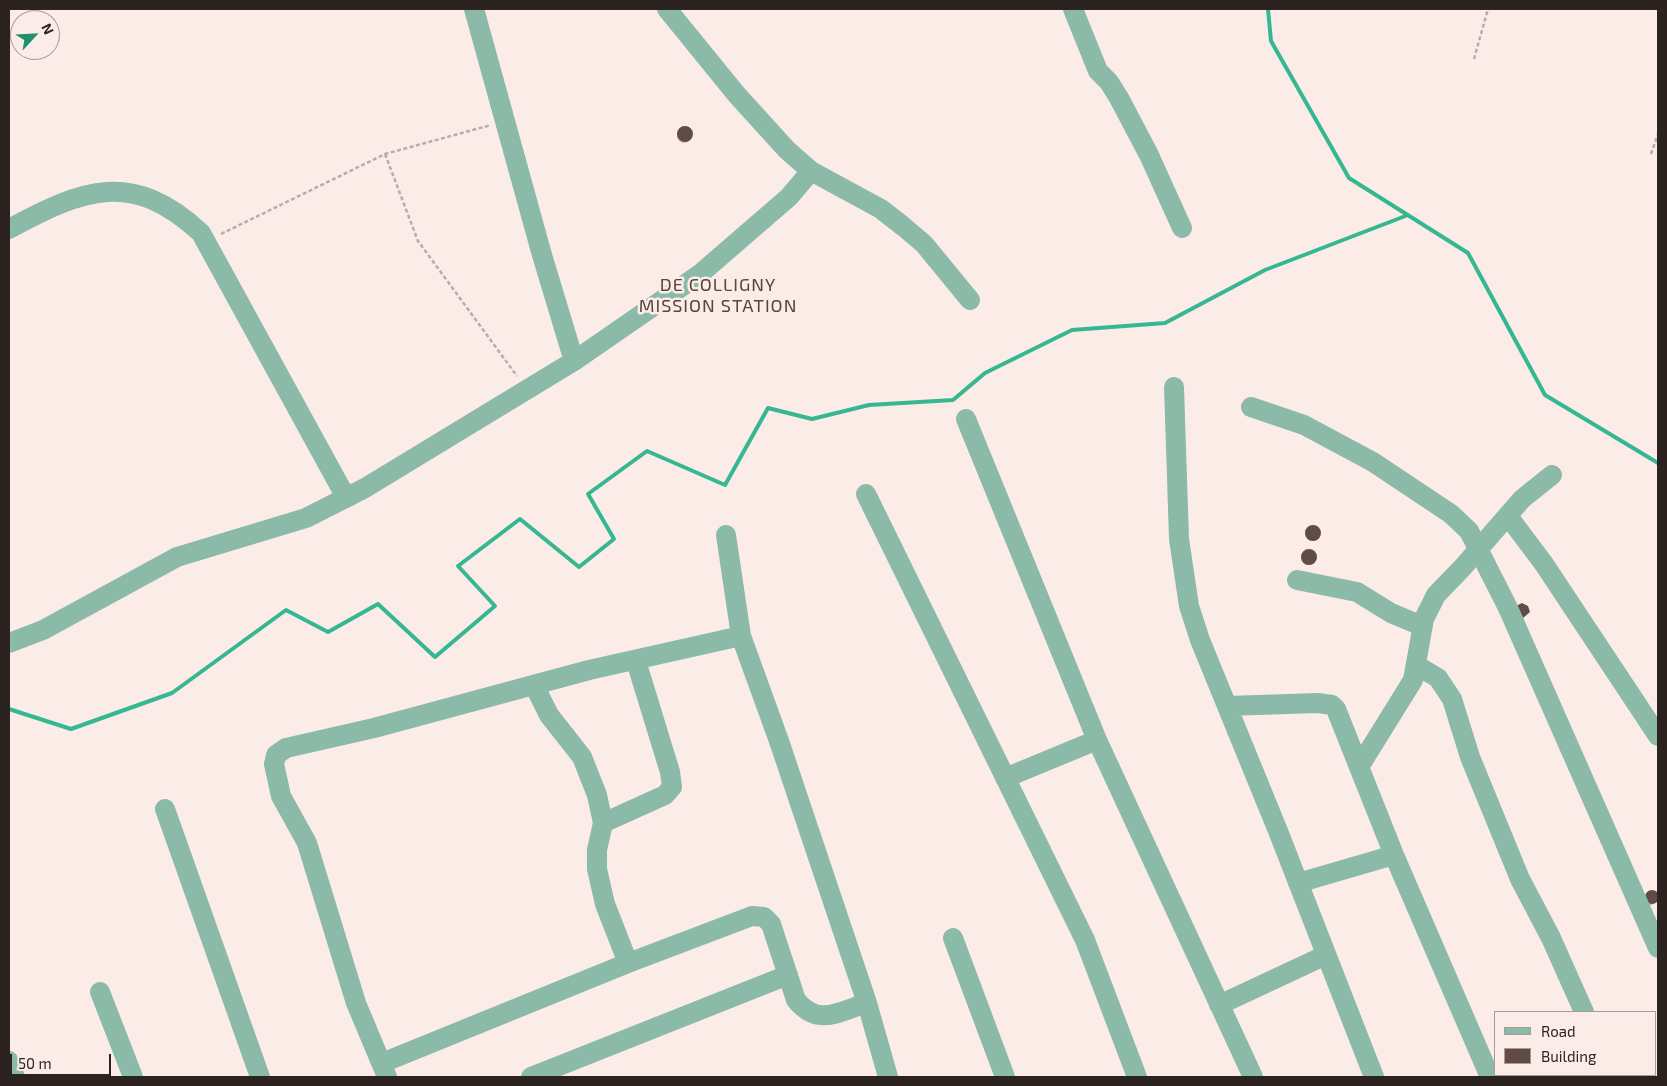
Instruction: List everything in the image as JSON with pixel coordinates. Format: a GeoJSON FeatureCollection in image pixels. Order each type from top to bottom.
{"type":"FeatureCollection","features":[{"type":"Feature","properties":{"kind":"street"},"geometry":{"type":"LineString","coordinates":[[474,9],[504,121],[574,361]]}},
{"type":"Feature","properties":{"kind":"street"},"geometry":{"type":"LineString","coordinates":[[667,9],[775,136],[811,171],[880,209],[904,227],[924,244],[970,300]]}},
{"type":"Feature","properties":{"kind":"street"},"geometry":{"type":"LineString","coordinates":[[1073,9],[1094,63],[1119,98],[1149,155],[1182,228]]}},
{"type":"Feature","properties":{"kind":"street"},"geometry":{"type":"LineString","coordinates":[[9,643],[42,630],[178,557],[306,518],[350,496],[574,361],[700,274],[789,197],[811,171]]}},
{"type":"Feature","properties":{"kind":"street"},"geometry":{"type":"LineString","coordinates":[[9,229],[46,209],[92,193],[128,192],[164,206],[184,218],[201,233],[332,473],[342,490],[350,496]]}},
{"type":"Feature","properties":{"kind":"street"},"geometry":{"type":"LineString","coordinates":[[1174,386],[1179,539],[1186,590],[1200,640],[1374,1077]]}},
{"type":"Feature","properties":{"kind":"street"},"geometry":{"type":"LineString","coordinates":[[1251,407],[1304,425],[1373,462],[1464,524],[1476,542],[1478,550],[1508,608],[1658,948]]}},
{"type":"Feature","properties":{"kind":"street"},"geometry":{"type":"LineString","coordinates":[[966,419],[1097,740],[1253,1077]]}},
{"type":"Feature","properties":{"kind":"street"},"geometry":{"type":"LineString","coordinates":[[1360,768],[1413,680],[1422,626],[1436,595],[1522,499],[1552,475]]}},
{"type":"Feature","properties":{"kind":"street"},"geometry":{"type":"LineString","coordinates":[[866,494],[1085,940],[1137,1077]]}},
{"type":"Feature","properties":{"kind":"street"},"geometry":{"type":"LineString","coordinates":[[1508,516],[1544,564],[1658,736]]}},
{"type":"Feature","properties":{"kind":"street"},"geometry":{"type":"LineString","coordinates":[[726,535],[741,636],[779,741],[866,1003],[888,1077]]}},
{"type":"Feature","properties":{"kind":"street"},"geometry":{"type":"LineString","coordinates":[[1297,580],[1358,592],[1391,613],[1422,626]]}},
{"type":"Feature","properties":{"kind":"street"},"geometry":{"type":"LineString","coordinates":[[741,636],[534,685],[374,728],[286,748],[275,757],[277,784],[281,796],[307,843],[356,1003],[385,1070],[628,963],[759,915],[771,924],[796,1000],[804,1009],[813,1015],[825,1016],[866,1003]]}},
{"type":"Feature","properties":{"kind":"street"},"geometry":{"type":"LineString","coordinates":[[603,823],[665,795],[672,787],[670,772],[636,661]]}},
{"type":"Feature","properties":{"kind":"street"},"geometry":{"type":"LineString","coordinates":[[1416,665],[1438,678],[1452,699],[1470,756],[1520,880],[1551,938],[1584,1011]]}},
{"type":"Feature","properties":{"kind":"street"},"geometry":{"type":"LineString","coordinates":[[534,685],[550,715],[587,767],[597,795],[603,823],[596,850],[597,870],[604,904],[628,963]]}},
{"type":"Feature","properties":{"kind":"street"},"geometry":{"type":"LineString","coordinates":[[1226,706],[1318,702],[1332,705],[1340,717],[1394,855],[1490,1077]]}},
{"type":"Feature","properties":{"kind":"street"},"geometry":{"type":"LineString","coordinates":[[1005,778],[1097,740]]}},
{"type":"Feature","properties":{"kind":"street"},"geometry":{"type":"LineString","coordinates":[[166,809],[260,1077]]}},
{"type":"Feature","properties":{"kind":"street"},"geometry":{"type":"LineString","coordinates":[[1298,883],[1394,855]]}},
{"type":"Feature","properties":{"kind":"street"},"geometry":{"type":"LineString","coordinates":[[954,938],[1005,1077]]}},
{"type":"Feature","properties":{"kind":"street"},"geometry":{"type":"LineString","coordinates":[[1219,1005],[1326,955]]}},
{"type":"Feature","properties":{"kind":"street"},"geometry":{"type":"LineString","coordinates":[[531,1077],[788,975]]}},
{"type":"Feature","properties":{"kind":"street"},"geometry":{"type":"LineString","coordinates":[[100,992],[133,1077]]}},
{"type":"Feature","properties":{"kind":"street"},"geometry":{"type":"LineString","coordinates":[[9,1061],[14,1077]]}},
{"type":"Feature","properties":{"kind":"path"},"geometry":{"type":"LineString","coordinates":[[1474,59],[1488,9]]}},
{"type":"Feature","properties":{"kind":"path"},"geometry":{"type":"LineString","coordinates":[[205,242],[385,154],[504,121]]}},
{"type":"Feature","properties":{"kind":"path"},"geometry":{"type":"LineString","coordinates":[[1651,154],[1658,134]]}},
{"type":"Feature","properties":{"kind":"path"},"geometry":{"type":"LineString","coordinates":[[385,154],[418,241],[527,390]]}},
{"type":"Feature","properties":{"kind":"building"},"geometry":{"type":"Polygon","coordinates":[[[685,126],[691,128],[693,134],[691,140],[685,142],[679,140],[677,134],[679,128],[685,126]]]}},
{"type":"Feature","properties":{"kind":"building"},"geometry":{"type":"Polygon","coordinates":[[[1313,525],[1319,527],[1321,533],[1319,539],[1313,541],[1307,539],[1305,533],[1307,527],[1313,525]]]}},
{"type":"Feature","properties":{"kind":"building"},"geometry":{"type":"Polygon","coordinates":[[[1309,549],[1315,551],[1317,557],[1315,563],[1309,565],[1303,563],[1301,557],[1303,551],[1309,549]]]}},
{"type":"Feature","properties":{"kind":"building"},"geometry":{"type":"Polygon","coordinates":[[[1522,603],[1528,606],[1530,612],[1523,618],[1516,606],[1522,603]]]}},
{"type":"Feature","properties":{"kind":"building"},"geometry":{"type":"Polygon","coordinates":[[[1649,890],[1655,890],[1659,897],[1655,904],[1649,904],[1645,900],[1645,894],[1649,890]]]}},
{"type":"Feature","properties":{"kind":"waterway"},"geometry":{"type":"LineString","coordinates":[[1268,9],[1271,41],[1349,178],[1468,253],[1545,395],[1658,463]]}},
{"type":"Feature","properties":{"kind":"waterway"},"geometry":{"type":"LineString","coordinates":[[9,709],[71,729],[172,693],[286,610],[328,632],[378,604],[435,657],[495,606],[458,566],[520,519],[579,567],[614,539],[588,494],[647,451],[725,485],[768,408],[812,419],[869,405],[953,400],[985,373],[1072,330],[1165,323],[1265,270],[1408,215]]}},
{"type":"Feature","properties":{"kind":"district","name":"DE COLLIGNY MISSION STATION"},"geometry":{"type":"Point","coordinates":[718,295]}}]}
